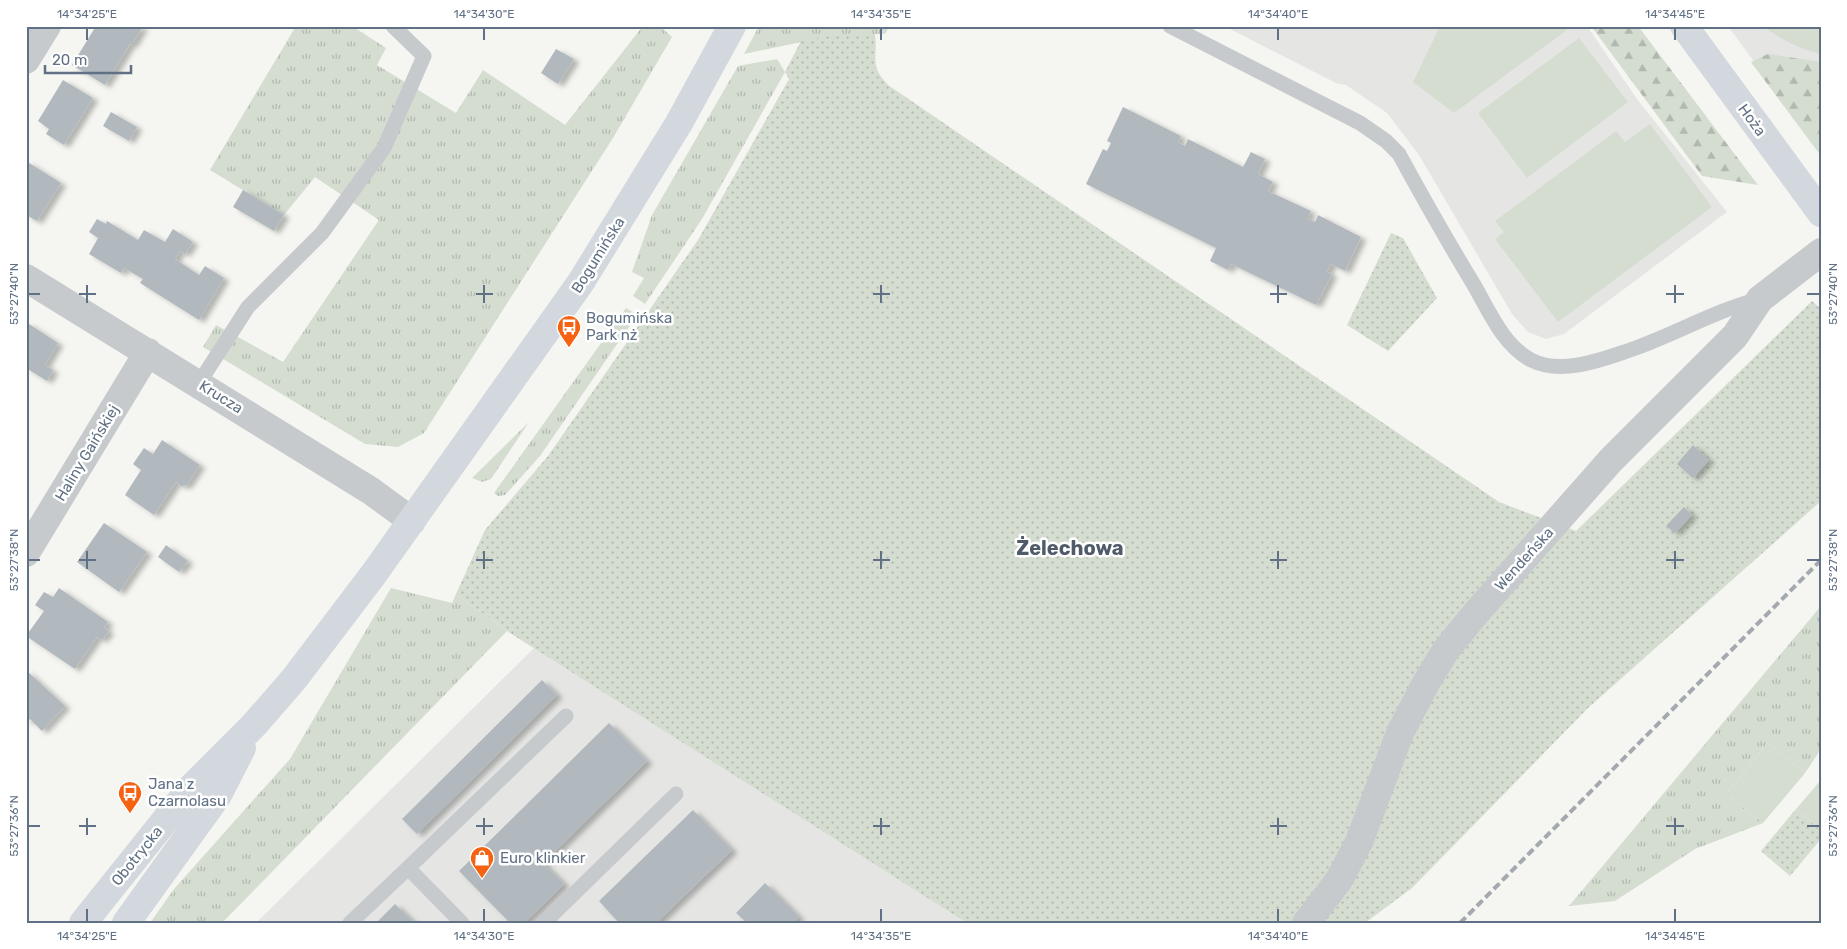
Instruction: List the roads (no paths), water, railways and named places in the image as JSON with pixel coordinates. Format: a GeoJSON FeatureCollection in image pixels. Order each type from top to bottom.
{"type":"FeatureCollection","features":[{"type":"Feature","properties":{"kind":"street"},"geometry":{"type":"LineString","coordinates":[[26,60],[47,26]]}},
{"type":"Feature","properties":{"kind":"street","name":"Bogumińska"},"geometry":{"type":"LineString","coordinates":[[412,521],[581,282],[679,123],[732,26]]}},
{"type":"Feature","properties":{"kind":"street","name":"Hoża"},"geometry":{"type":"LineString","coordinates":[[1684,26],[1821,213]]}},
{"type":"Feature","properties":{"kind":"street","name":"Wendeńska"},"geometry":{"type":"LineString","coordinates":[[1306,923],[1339,880],[1359,842],[1400,733],[1446,650],[1476,613],[1611,460],[1735,336],[1760,298],[1821,252]]}},
{"type":"Feature","properties":{"kind":"street","name":"Krucza"},"geometry":{"type":"LineString","coordinates":[[26,278],[372,491],[412,521]]}},
{"type":"Feature","properties":{"kind":"street","name":"Haliny Gaińskiej"},"geometry":{"type":"LineString","coordinates":[[26,553],[148,352]]}},
{"type":"Feature","properties":{"kind":"street","name":"Obotrycka"},"geometry":{"type":"LineString","coordinates":[[83,923],[191,788],[254,725],[294,679],[412,521]]}},
{"type":"Feature","properties":{"kind":"street","name":"Obotrycka"},"geometry":{"type":"LineString","coordinates":[[126,923],[218,795],[254,725]]}},
{"type":"Feature","properties":{"kind":"lane"},"geometry":{"type":"LineString","coordinates":[[199,383],[248,307],[322,233],[384,148],[424,56],[393,26]]}},
{"type":"Feature","properties":{"kind":"lane"},"geometry":{"type":"LineString","coordinates":[[1170,26],[1360,123],[1386,140],[1399,154],[1454,253],[1503,333],[1517,350],[1532,360],[1551,366],[1567,366],[1612,356],[1668,336],[1735,305],[1760,298]]}},
{"type":"Feature","properties":{"kind":"lane"},"geometry":{"type":"LineString","coordinates":[[350,923],[566,716]]}},
{"type":"Feature","properties":{"kind":"lane"},"geometry":{"type":"LineString","coordinates":[[544,923],[676,794]]}},
{"type":"Feature","properties":{"kind":"lane"},"geometry":{"type":"LineString","coordinates":[[408,868],[462,923]]}},
{"type":"Feature","properties":{"kind":"railway"},"geometry":{"type":"LineString","coordinates":[[1460,923],[1821,560]]}},
{"type":"Feature","properties":{"kind":"place","name":"Bogumińska Park nż"},"geometry":{"type":"Point","coordinates":[569,348]}},
{"type":"Feature","properties":{"kind":"place","name":"Jana z Czarnolasu"},"geometry":{"type":"Point","coordinates":[130,814]}},
{"type":"Feature","properties":{"kind":"place","name":"Euro klinkier"},"geometry":{"type":"Point","coordinates":[482,879]}},
{"type":"Feature","properties":{"kind":"district","name":"Żelechowa"},"geometry":{"type":"Point","coordinates":[1070,548]}}]}
